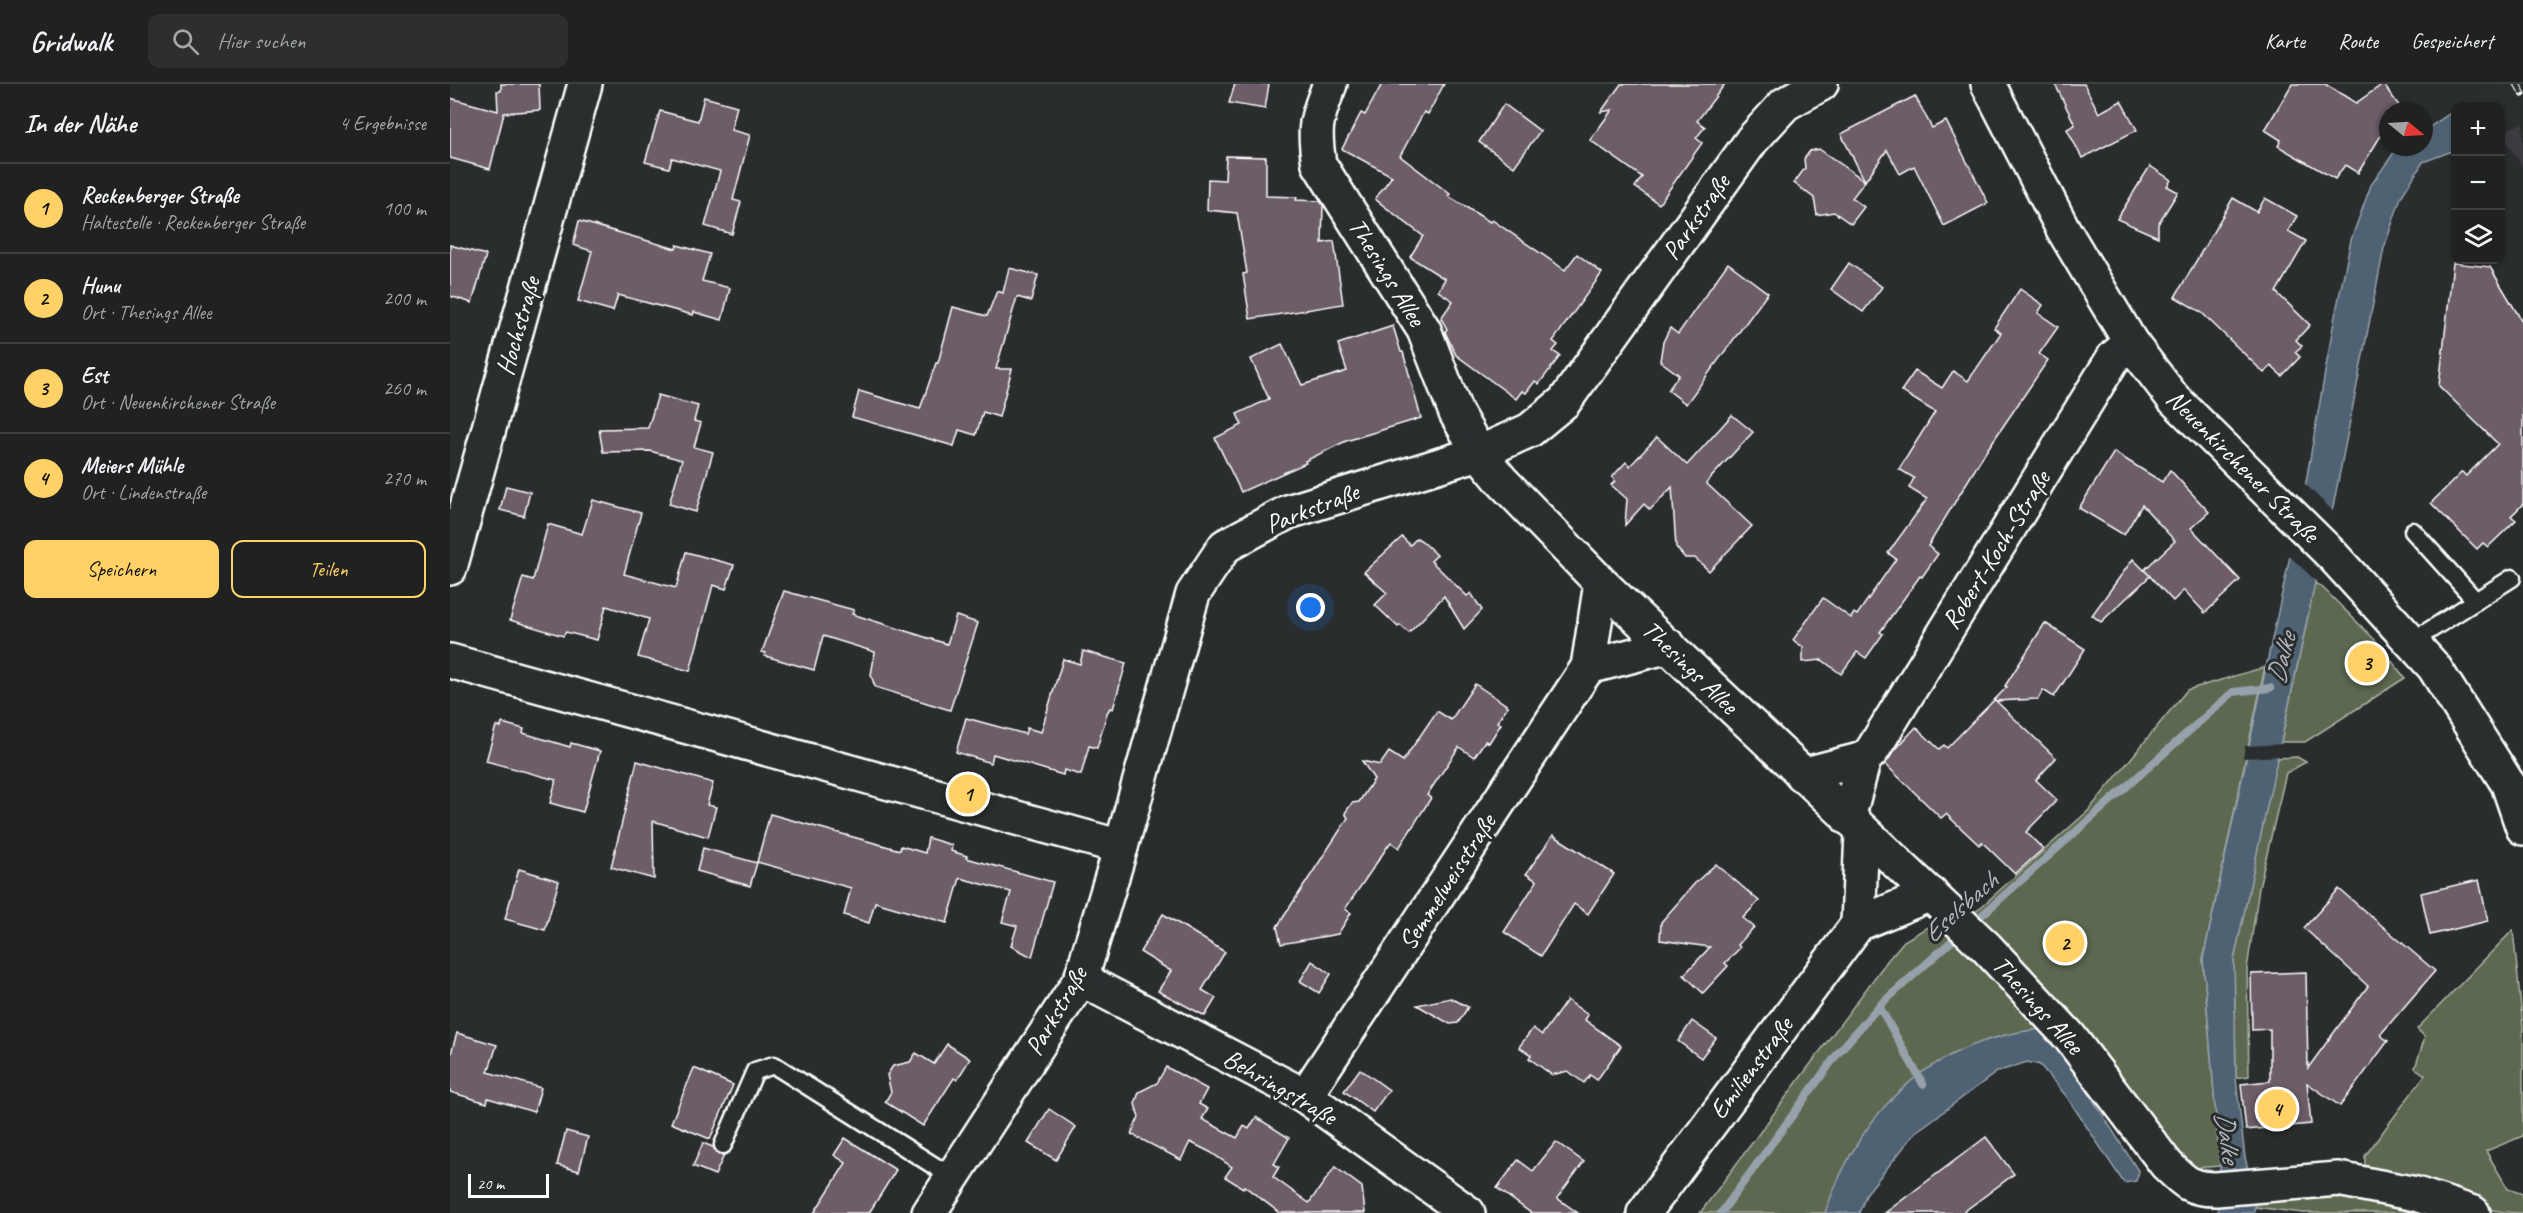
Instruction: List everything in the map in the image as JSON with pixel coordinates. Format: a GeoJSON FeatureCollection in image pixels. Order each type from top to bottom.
{"type":"FeatureCollection","features":[{"type":"Feature","properties":{"kind":"street","name":"Hochstraße"},"geometry":{"type":"LineString","coordinates":[[450,568],[585,84]]}},
{"type":"Feature","properties":{"kind":"street","name":"Thesings Allee"},"geometry":{"type":"LineString","coordinates":[[1330,84],[1318,113],[1314,134],[1319,164],[1424,330],[1456,413],[1479,453],[1502,481],[1601,583],[1965,928],[2069,1036],[2133,1123],[2183,1181],[2198,1189],[2216,1189],[2338,1179],[2416,1194],[2473,1213]]}},
{"type":"Feature","properties":{"kind":"street","name":"Parkstraße"},"geometry":{"type":"LineString","coordinates":[[929,1213],[1081,978],[1193,594],[1225,546],[1288,512],[1479,453],[1530,430],[1564,402],[1752,140],[1785,104],[1821,84]]}},
{"type":"Feature","properties":{"kind":"street","name":"Neuenkirchener Straße"},"geometry":{"type":"LineString","coordinates":[[1988,84],[2063,229],[2131,344],[2173,398],[2333,556],[2434,667],[2508,783],[2523,828]]}},
{"type":"Feature","properties":{"kind":"street","name":"Robert-Koch-Straße"},"geometry":{"type":"LineString","coordinates":[[1855,825],[1864,759],[1872,751],[2114,357],[2131,344]]}},
{"type":"Feature","properties":{"kind":"street","name":"Semmelweisstraße"},"geometry":{"type":"LineString","coordinates":[[1305,1096],[1588,667],[1601,583]]}},
{"type":"Feature","properties":{"kind":"street"},"geometry":{"type":"LineString","coordinates":[[1588,667],[1669,646]]}},
{"type":"Feature","properties":{"kind":"street"},"geometry":{"type":"LineString","coordinates":[[450,661],[1121,847]]}},
{"type":"Feature","properties":{"kind":"street"},"geometry":{"type":"LineString","coordinates":[[1802,775],[1864,759]]}},
{"type":"Feature","properties":{"kind":"street"},"geometry":{"type":"LineString","coordinates":[[1855,825],[1858,924],[1931,894]]}},
{"type":"Feature","properties":{"kind":"street","name":"Emilienstraße"},"geometry":{"type":"LineString","coordinates":[[1644,1213],[1858,924]]}},
{"type":"Feature","properties":{"kind":"street","name":"Behringstraße"},"geometry":{"type":"LineString","coordinates":[[1081,978],[1305,1096],[1468,1213]]}},
{"type":"Feature","properties":{"kind":"lane"},"geometry":{"type":"LineString","coordinates":[[2413,531],[2476,601]]}},
{"type":"Feature","properties":{"kind":"lane"},"geometry":{"type":"LineString","coordinates":[[2410,642],[2512,578]]}},
{"type":"Feature","properties":{"kind":"lane"},"geometry":{"type":"LineString","coordinates":[[723,1145],[755,1071],[774,1065],[952,1177]]}},
{"type":"Feature","properties":{"kind":"shaded area"},"geometry":{"type":"Polygon","coordinates":[[[2523,119],[2523,168],[2505,139],[2505,130],[2523,119]]]}},
{"type":"Feature","properties":{"kind":"green space"},"geometry":{"type":"Polygon","coordinates":[[[2315,583],[2323,588],[2377,642],[2405,678],[2305,742],[2281,742],[2315,583]]]}},
{"type":"Feature","properties":{"kind":"green space"},"geometry":{"type":"Polygon","coordinates":[[[2265,667],[2203,959],[2220,1166],[2180,1169],[1972,915],[2088,811],[2187,690],[2265,667]]]}},
{"type":"Feature","properties":{"kind":"green space"},"geometry":{"type":"Polygon","coordinates":[[[2297,757],[2306,762],[2286,773],[2259,888],[2247,969],[2249,1076],[2236,1078],[2234,960],[2277,758],[2297,757]]]}},
{"type":"Feature","properties":{"kind":"green space"},"geometry":{"type":"Polygon","coordinates":[[[1936,922],[1989,971],[2042,1029],[2002,1036],[1966,1048],[1934,1065],[1905,1086],[1880,1112],[1859,1142],[1840,1176],[1825,1213],[1700,1213],[1887,961],[1904,941],[1936,922]]]}},
{"type":"Feature","properties":{"kind":"green space"},"geometry":{"type":"Polygon","coordinates":[[[2513,930],[2523,1027],[2523,1136],[2486,1151],[2508,1189],[2523,1194],[2523,1213],[2503,1212],[2463,1203],[2404,1183],[2365,1173],[2365,1156],[2425,1075],[2415,1068],[2425,1037],[2417,1029],[2513,930]]]}},
{"type":"Feature","properties":{"kind":"green space"},"geometry":{"type":"Polygon","coordinates":[[[2352,1192],[2433,1213],[2303,1213],[2255,1207],[2256,1197],[2352,1192]]]}},
{"type":"Feature","properties":{"kind":"water","name":"Dalke"},"geometry":{"type":"Polygon","coordinates":[[[2451,113],[2451,152],[2423,162],[2401,197],[2384,248],[2333,507],[2234,960],[2236,1078],[2245,1158],[2256,1197],[2254,1213],[2218,1213],[2220,1166],[2203,959],[2306,482],[2334,321],[2351,240],[2371,185],[2391,156],[2433,156],[2433,125],[2451,113]]]}},
{"type":"Feature","properties":{"kind":"water"},"geometry":{"type":"Polygon","coordinates":[[[2042,1029],[2064,1054],[2139,1172],[2136,1181],[2124,1183],[2067,1097],[2040,1065],[2027,1062],[1997,1072],[1916,1132],[1867,1193],[1859,1213],[1825,1213],[1840,1176],[1858,1142],[1880,1112],[1905,1086],[1934,1065],[1966,1048],[2002,1036],[2042,1029]]]}},
{"type":"Feature","properties":{"kind":"pier"},"geometry":{"type":"Polygon","coordinates":[[[2497,84],[2523,84],[2523,98],[2505,107],[2505,102],[2463,102],[2497,84]]]}},
{"type":"Feature","properties":{"kind":"pier"},"geometry":{"type":"Polygon","coordinates":[[[2523,99],[2523,123],[2505,131],[2505,108],[2523,99]]]}},
{"type":"Feature","properties":{"kind":"pier"},"geometry":{"type":"Polygon","coordinates":[[[2303,482],[2335,513],[2318,583],[2286,553],[2303,482]]]}},
{"type":"Feature","properties":{"kind":"pier"},"geometry":{"type":"Polygon","coordinates":[[[2284,744],[2281,756],[2243,758],[2245,746],[2284,744]]]}},
{"type":"Feature","properties":{"kind":"building"},"geometry":{"type":"Polygon","coordinates":[[[501,84],[539,84],[540,110],[504,113],[490,169],[450,158],[450,98],[498,111],[497,91],[501,91],[501,84]]]}},
{"type":"Feature","properties":{"kind":"building"},"geometry":{"type":"Polygon","coordinates":[[[1235,84],[1269,84],[1265,109],[1229,103],[1235,84]]]}},
{"type":"Feature","properties":{"kind":"building"},"geometry":{"type":"Polygon","coordinates":[[[1382,84],[1444,84],[1428,114],[1424,112],[1400,156],[1450,194],[1448,196],[1490,222],[1492,220],[1565,270],[1577,254],[1602,273],[1553,341],[1558,345],[1553,351],[1560,356],[1539,384],[1535,381],[1526,393],[1522,391],[1516,399],[1456,355],[1441,318],[1453,301],[1438,291],[1445,279],[1410,257],[1423,236],[1375,199],[1392,176],[1342,149],[1361,113],[1365,115],[1382,84]]]}},
{"type":"Feature","properties":{"kind":"building"},"geometry":{"type":"Polygon","coordinates":[[[1621,84],[1725,84],[1697,121],[1705,127],[1696,138],[1702,143],[1659,204],[1635,187],[1642,177],[1590,140],[1612,110],[1601,112],[1621,84]]]}},
{"type":"Feature","properties":{"kind":"building"},"geometry":{"type":"Polygon","coordinates":[[[2055,84],[2084,84],[2099,113],[2121,101],[2137,130],[2082,158],[2067,129],[2075,125],[2055,84]]]}},
{"type":"Feature","properties":{"kind":"building"},"geometry":{"type":"Polygon","coordinates":[[[2292,84],[2325,84],[2356,103],[2383,84],[2396,102],[2379,102],[2379,139],[2358,173],[2345,165],[2335,179],[2278,146],[2281,140],[2265,130],[2292,84]]]}},
{"type":"Feature","properties":{"kind":"building"},"geometry":{"type":"Polygon","coordinates":[[[1915,96],[1932,128],[1946,121],[1988,203],[1944,226],[1914,166],[1900,174],[1887,150],[1865,181],[1841,134],[1915,96]]]}},
{"type":"Feature","properties":{"kind":"building"},"geometry":{"type":"Polygon","coordinates":[[[704,97],[737,106],[731,130],[750,135],[733,200],[741,202],[732,234],[705,226],[720,171],[672,158],[669,168],[645,162],[660,111],[698,121],[704,97]]]}},
{"type":"Feature","properties":{"kind":"building"},"geometry":{"type":"Polygon","coordinates":[[[1504,104],[1540,131],[1514,167],[1479,142],[1504,104]]]}},
{"type":"Feature","properties":{"kind":"building"},"geometry":{"type":"Polygon","coordinates":[[[1819,149],[1865,181],[1852,198],[1864,207],[1851,224],[1834,212],[1817,215],[1814,198],[1794,183],[1805,168],[1804,159],[1810,151],[1819,149]]]}},
{"type":"Feature","properties":{"kind":"building"},"geometry":{"type":"Polygon","coordinates":[[[1226,156],[1266,157],[1266,196],[1297,197],[1296,200],[1320,201],[1323,205],[1322,243],[1334,241],[1343,304],[1250,319],[1243,274],[1247,273],[1237,213],[1207,210],[1208,179],[1225,180],[1226,156]]]}},
{"type":"Feature","properties":{"kind":"building"},"geometry":{"type":"Polygon","coordinates":[[[2150,166],[2171,180],[2167,186],[2178,192],[2158,224],[2158,237],[2117,219],[2150,166]]]}},
{"type":"Feature","properties":{"kind":"building"},"geometry":{"type":"Polygon","coordinates":[[[2233,198],[2257,212],[2265,198],[2297,216],[2288,231],[2306,241],[2276,292],[2310,325],[2296,340],[2302,346],[2295,352],[2300,357],[2282,376],[2271,366],[2264,373],[2201,312],[2175,297],[2233,198]]]}},
{"type":"Feature","properties":{"kind":"building"},"geometry":{"type":"Polygon","coordinates":[[[579,221],[676,249],[677,245],[710,254],[702,281],[730,288],[722,320],[694,312],[693,315],[618,295],[613,311],[578,301],[592,251],[573,245],[579,221]]]}},
{"type":"Feature","properties":{"kind":"building"},"geometry":{"type":"Polygon","coordinates":[[[450,245],[486,255],[472,303],[450,296],[450,245]]]}},
{"type":"Feature","properties":{"kind":"building"},"geometry":{"type":"Polygon","coordinates":[[[1728,263],[1768,293],[1686,404],[1668,390],[1679,375],[1660,361],[1663,342],[1670,328],[1678,334],[1728,263]]]}},
{"type":"Feature","properties":{"kind":"building"},"geometry":{"type":"Polygon","coordinates":[[[1849,263],[1882,287],[1863,312],[1831,289],[1849,263]]]}},
{"type":"Feature","properties":{"kind":"building"},"geometry":{"type":"Polygon","coordinates":[[[2453,264],[2490,267],[2523,323],[2523,504],[2511,516],[2516,520],[2488,547],[2483,543],[2477,549],[2431,503],[2462,472],[2466,476],[2498,444],[2439,386],[2453,264]]]}},
{"type":"Feature","properties":{"kind":"building"},"geometry":{"type":"Polygon","coordinates":[[[1009,268],[1038,275],[1031,301],[1017,297],[996,369],[1012,369],[999,417],[983,412],[976,435],[959,430],[954,446],[852,417],[859,391],[920,409],[936,363],[938,363],[953,307],[987,316],[997,291],[1003,293],[1009,268]]]}},
{"type":"Feature","properties":{"kind":"building"},"geometry":{"type":"Polygon","coordinates":[[[2020,289],[2043,305],[2038,313],[2058,327],[2039,354],[2048,360],[1985,453],[1928,546],[1938,554],[1880,632],[1883,634],[1866,658],[1857,652],[1841,674],[1822,660],[1803,662],[1803,647],[1793,640],[1823,598],[1851,618],[1854,613],[1857,615],[1896,559],[1888,553],[1927,499],[1909,488],[1914,478],[1899,469],[1935,412],[1901,391],[1915,371],[1942,388],[1953,371],[1968,381],[2001,333],[1994,328],[2020,289]]]}},
{"type":"Feature","properties":{"kind":"building"},"geometry":{"type":"Polygon","coordinates":[[[1393,326],[1401,352],[1403,352],[1421,418],[1346,441],[1305,461],[1306,463],[1241,492],[1215,438],[1242,425],[1237,414],[1269,399],[1251,359],[1282,344],[1302,385],[1347,371],[1338,344],[1393,326]]]}},
{"type":"Feature","properties":{"kind":"building"},"geometry":{"type":"Polygon","coordinates":[[[658,395],[698,406],[694,421],[701,423],[694,447],[713,452],[696,512],[669,504],[682,460],[650,451],[603,452],[599,429],[648,428],[658,395]]]}},
{"type":"Feature","properties":{"kind":"building"},"geometry":{"type":"Polygon","coordinates":[[[1732,415],[1753,432],[1706,483],[1752,526],[1709,571],[1695,558],[1685,558],[1676,547],[1672,487],[1650,510],[1644,504],[1625,525],[1627,499],[1611,485],[1615,481],[1612,477],[1626,462],[1630,466],[1657,437],[1687,465],[1732,415]]]}},
{"type":"Feature","properties":{"kind":"building"},"geometry":{"type":"Polygon","coordinates":[[[2114,452],[2162,482],[2170,470],[2209,512],[2191,528],[2240,580],[2205,613],[2184,590],[2173,601],[2144,570],[2175,541],[2142,505],[2124,535],[2079,508],[2114,452]]]}},
{"type":"Feature","properties":{"kind":"building"},"geometry":{"type":"Polygon","coordinates":[[[506,486],[530,492],[524,516],[500,510],[506,486]]]}},
{"type":"Feature","properties":{"kind":"building"},"geometry":{"type":"Polygon","coordinates":[[[593,500],[641,513],[624,574],[676,588],[686,552],[734,565],[726,589],[713,585],[690,671],[638,657],[649,619],[606,606],[597,640],[566,632],[563,636],[510,620],[523,577],[533,580],[548,524],[582,534],[593,500]]]}},
{"type":"Feature","properties":{"kind":"building"},"geometry":{"type":"Polygon","coordinates":[[[1402,537],[1410,545],[1417,538],[1422,541],[1437,555],[1431,561],[1467,596],[1471,593],[1482,610],[1464,629],[1444,596],[1409,633],[1400,625],[1398,627],[1375,605],[1387,593],[1364,572],[1402,537]]]}},
{"type":"Feature","properties":{"kind":"building"},"geometry":{"type":"Polygon","coordinates":[[[2133,559],[2150,576],[2101,622],[2092,615],[2133,559]]]}},
{"type":"Feature","properties":{"kind":"building"},"geometry":{"type":"Polygon","coordinates":[[[784,591],[854,610],[852,614],[947,644],[956,616],[978,623],[950,710],[875,687],[871,675],[875,652],[823,636],[814,670],[765,656],[766,653],[762,652],[784,591]]]}},
{"type":"Feature","properties":{"kind":"building"},"geometry":{"type":"Polygon","coordinates":[[[2045,623],[2085,649],[2054,697],[2043,690],[2038,699],[1996,701],[2056,758],[2036,780],[2057,800],[2026,832],[2043,849],[2015,874],[1982,842],[1979,845],[1946,814],[1941,818],[1885,764],[1916,727],[1939,749],[1944,745],[1947,748],[2007,687],[2005,686],[2045,623]]]}},
{"type":"Feature","properties":{"kind":"building"},"geometry":{"type":"Polygon","coordinates":[[[1083,651],[1126,663],[1113,709],[1110,708],[1107,713],[1097,748],[1089,746],[1081,775],[1064,770],[1063,775],[993,754],[991,763],[956,752],[966,718],[1025,734],[1027,728],[1041,732],[1063,659],[1080,664],[1083,651]]]}},
{"type":"Feature","properties":{"kind":"building"},"geometry":{"type":"Polygon","coordinates":[[[1475,684],[1508,706],[1497,722],[1501,724],[1489,743],[1485,741],[1474,757],[1459,747],[1427,795],[1431,798],[1399,848],[1391,842],[1345,909],[1351,913],[1338,934],[1281,944],[1277,927],[1348,818],[1345,813],[1352,803],[1359,802],[1374,779],[1362,761],[1380,765],[1389,752],[1403,761],[1437,711],[1451,720],[1475,684]]]}},
{"type":"Feature","properties":{"kind":"building"},"geometry":{"type":"Polygon","coordinates":[[[502,723],[524,729],[523,733],[570,747],[571,743],[600,751],[583,812],[550,803],[556,780],[486,761],[496,726],[501,727],[502,723]]]}},
{"type":"Feature","properties":{"kind":"building"},"geometry":{"type":"Polygon","coordinates":[[[637,761],[713,783],[707,805],[716,807],[708,837],[653,821],[654,879],[611,867],[637,761]]]}},
{"type":"Feature","properties":{"kind":"building"},"geometry":{"type":"Polygon","coordinates":[[[770,814],[900,850],[901,846],[925,853],[928,838],[952,845],[951,851],[967,856],[966,858],[1053,882],[1032,957],[1011,946],[1017,926],[1002,922],[1011,892],[960,878],[947,923],[875,902],[869,923],[844,915],[851,888],[757,862],[770,814]]]}},
{"type":"Feature","properties":{"kind":"building"},"geometry":{"type":"Polygon","coordinates":[[[1553,835],[1614,874],[1588,914],[1574,904],[1541,956],[1504,932],[1537,881],[1526,874],[1553,835]]]}},
{"type":"Feature","properties":{"kind":"building"},"geometry":{"type":"Polygon","coordinates":[[[703,848],[757,863],[750,886],[697,871],[703,848]]]}},
{"type":"Feature","properties":{"kind":"building"},"geometry":{"type":"Polygon","coordinates":[[[1716,864],[1759,901],[1743,918],[1754,927],[1738,945],[1740,948],[1725,963],[1728,966],[1703,993],[1684,975],[1710,947],[1660,940],[1661,922],[1696,882],[1716,864]]]}},
{"type":"Feature","properties":{"kind":"building"},"geometry":{"type":"Polygon","coordinates":[[[519,869],[559,881],[545,930],[505,919],[519,869]]]}},
{"type":"Feature","properties":{"kind":"building"},"geometry":{"type":"Polygon","coordinates":[[[2479,880],[2488,921],[2430,935],[2421,893],[2479,880]]]}},
{"type":"Feature","properties":{"kind":"building"},"geometry":{"type":"Polygon","coordinates":[[[2339,889],[2435,971],[2380,1035],[2388,1041],[2340,1106],[2307,1083],[2311,1124],[2246,1130],[2241,1084],[2270,1081],[2270,1029],[2252,1030],[2251,974],[2306,972],[2308,1068],[2368,986],[2304,928],[2339,889]]]}},
{"type":"Feature","properties":{"kind":"building"},"geometry":{"type":"Polygon","coordinates":[[[1163,914],[1225,952],[1202,990],[1216,998],[1205,1016],[1158,991],[1171,971],[1140,952],[1163,914]]]}},
{"type":"Feature","properties":{"kind":"building"},"geometry":{"type":"Polygon","coordinates":[[[1312,961],[1331,974],[1319,993],[1300,981],[1312,961]]]}},
{"type":"Feature","properties":{"kind":"building"},"geometry":{"type":"Polygon","coordinates":[[[1451,998],[1468,1007],[1458,1023],[1450,1024],[1417,1005],[1451,998]]]}},
{"type":"Feature","properties":{"kind":"building"},"geometry":{"type":"Polygon","coordinates":[[[1567,1000],[1588,1015],[1585,1020],[1621,1046],[1597,1080],[1590,1075],[1584,1083],[1568,1071],[1552,1075],[1529,1058],[1531,1055],[1519,1047],[1533,1028],[1542,1035],[1567,1000]]]}},
{"type":"Feature","properties":{"kind":"building"},"geometry":{"type":"Polygon","coordinates":[[[1692,1021],[1716,1038],[1701,1058],[1678,1041],[1692,1021]]]}},
{"type":"Feature","properties":{"kind":"building"},"geometry":{"type":"Polygon","coordinates":[[[457,1033],[497,1045],[488,1072],[541,1088],[534,1112],[488,1098],[487,1103],[450,1092],[450,1057],[457,1033]]]}},
{"type":"Feature","properties":{"kind":"building"},"geometry":{"type":"Polygon","coordinates":[[[947,1044],[970,1059],[957,1080],[954,1078],[923,1126],[885,1102],[891,1092],[887,1075],[893,1066],[910,1062],[916,1053],[934,1064],[947,1044]]]}},
{"type":"Feature","properties":{"kind":"building"},"geometry":{"type":"Polygon","coordinates":[[[1166,1067],[1207,1089],[1199,1104],[1208,1109],[1202,1119],[1237,1138],[1244,1126],[1249,1129],[1256,1117],[1289,1138],[1274,1164],[1279,1167],[1273,1177],[1309,1203],[1335,1167],[1362,1187],[1365,1213],[1280,1213],[1244,1186],[1243,1188],[1225,1177],[1232,1167],[1210,1152],[1190,1142],[1181,1160],[1131,1134],[1139,1117],[1135,1104],[1139,1092],[1157,1083],[1166,1067]]]}},
{"type":"Feature","properties":{"kind":"building"},"geometry":{"type":"Polygon","coordinates":[[[694,1068],[733,1085],[710,1139],[671,1123],[694,1068]]]}},
{"type":"Feature","properties":{"kind":"building"},"geometry":{"type":"Polygon","coordinates":[[[1360,1069],[1389,1090],[1373,1112],[1344,1091],[1360,1069]]]}},
{"type":"Feature","properties":{"kind":"building"},"geometry":{"type":"Polygon","coordinates":[[[1049,1109],[1076,1127],[1056,1160],[1028,1143],[1049,1109]]]}},
{"type":"Feature","properties":{"kind":"building"},"geometry":{"type":"Polygon","coordinates":[[[566,1131],[588,1137],[579,1171],[557,1165],[566,1131]]]}},
{"type":"Feature","properties":{"kind":"building"},"geometry":{"type":"Polygon","coordinates":[[[1986,1137],[2014,1174],[1962,1213],[1885,1213],[1986,1137]]]}},
{"type":"Feature","properties":{"kind":"building"},"geometry":{"type":"Polygon","coordinates":[[[845,1138],[896,1170],[869,1213],[814,1213],[846,1163],[834,1155],[845,1138]]]}},
{"type":"Feature","properties":{"kind":"building"},"geometry":{"type":"Polygon","coordinates":[[[1556,1142],[1584,1162],[1557,1198],[1578,1213],[1531,1213],[1497,1188],[1518,1160],[1533,1171],[1556,1142]]]}},
{"type":"Feature","properties":{"kind":"building"},"geometry":{"type":"Polygon","coordinates":[[[703,1143],[713,1147],[718,1154],[724,1155],[715,1175],[693,1166],[703,1143]]]}},
{"type":"Feature","properties":{"kind":"waterway","name":"Eselsbach"},"geometry":{"type":"LineString","coordinates":[[1972,924],[2233,692],[2270,688]]}},
{"type":"Feature","properties":{"kind":"waterway","name":"Eselsbach"},"geometry":{"type":"LineString","coordinates":[[1721,1213],[1838,1053],[1879,1006],[1962,932]]}},
{"type":"Feature","properties":{"kind":"waterway"},"geometry":{"type":"LineString","coordinates":[[1879,1006],[1923,1084]]}},
{"type":"Feature","properties":{"kind":"railway"},"geometry":{"type":"LineString","coordinates":[[2517,84],[2523,94]]}},
{"type":"Feature","properties":{"kind":"place","name":"Est"},"geometry":{"type":"Point","coordinates":[2367,663]}},
{"type":"Feature","properties":{"kind":"place","name":"Reckenberger Straße"},"geometry":{"type":"Point","coordinates":[968,794]}},
{"type":"Feature","properties":{"kind":"place","name":"Hunu"},"geometry":{"type":"Point","coordinates":[2065,943]}},
{"type":"Feature","properties":{"kind":"place","name":"Meiers Mühle"},"geometry":{"type":"Point","coordinates":[2277,1109]}}]}
